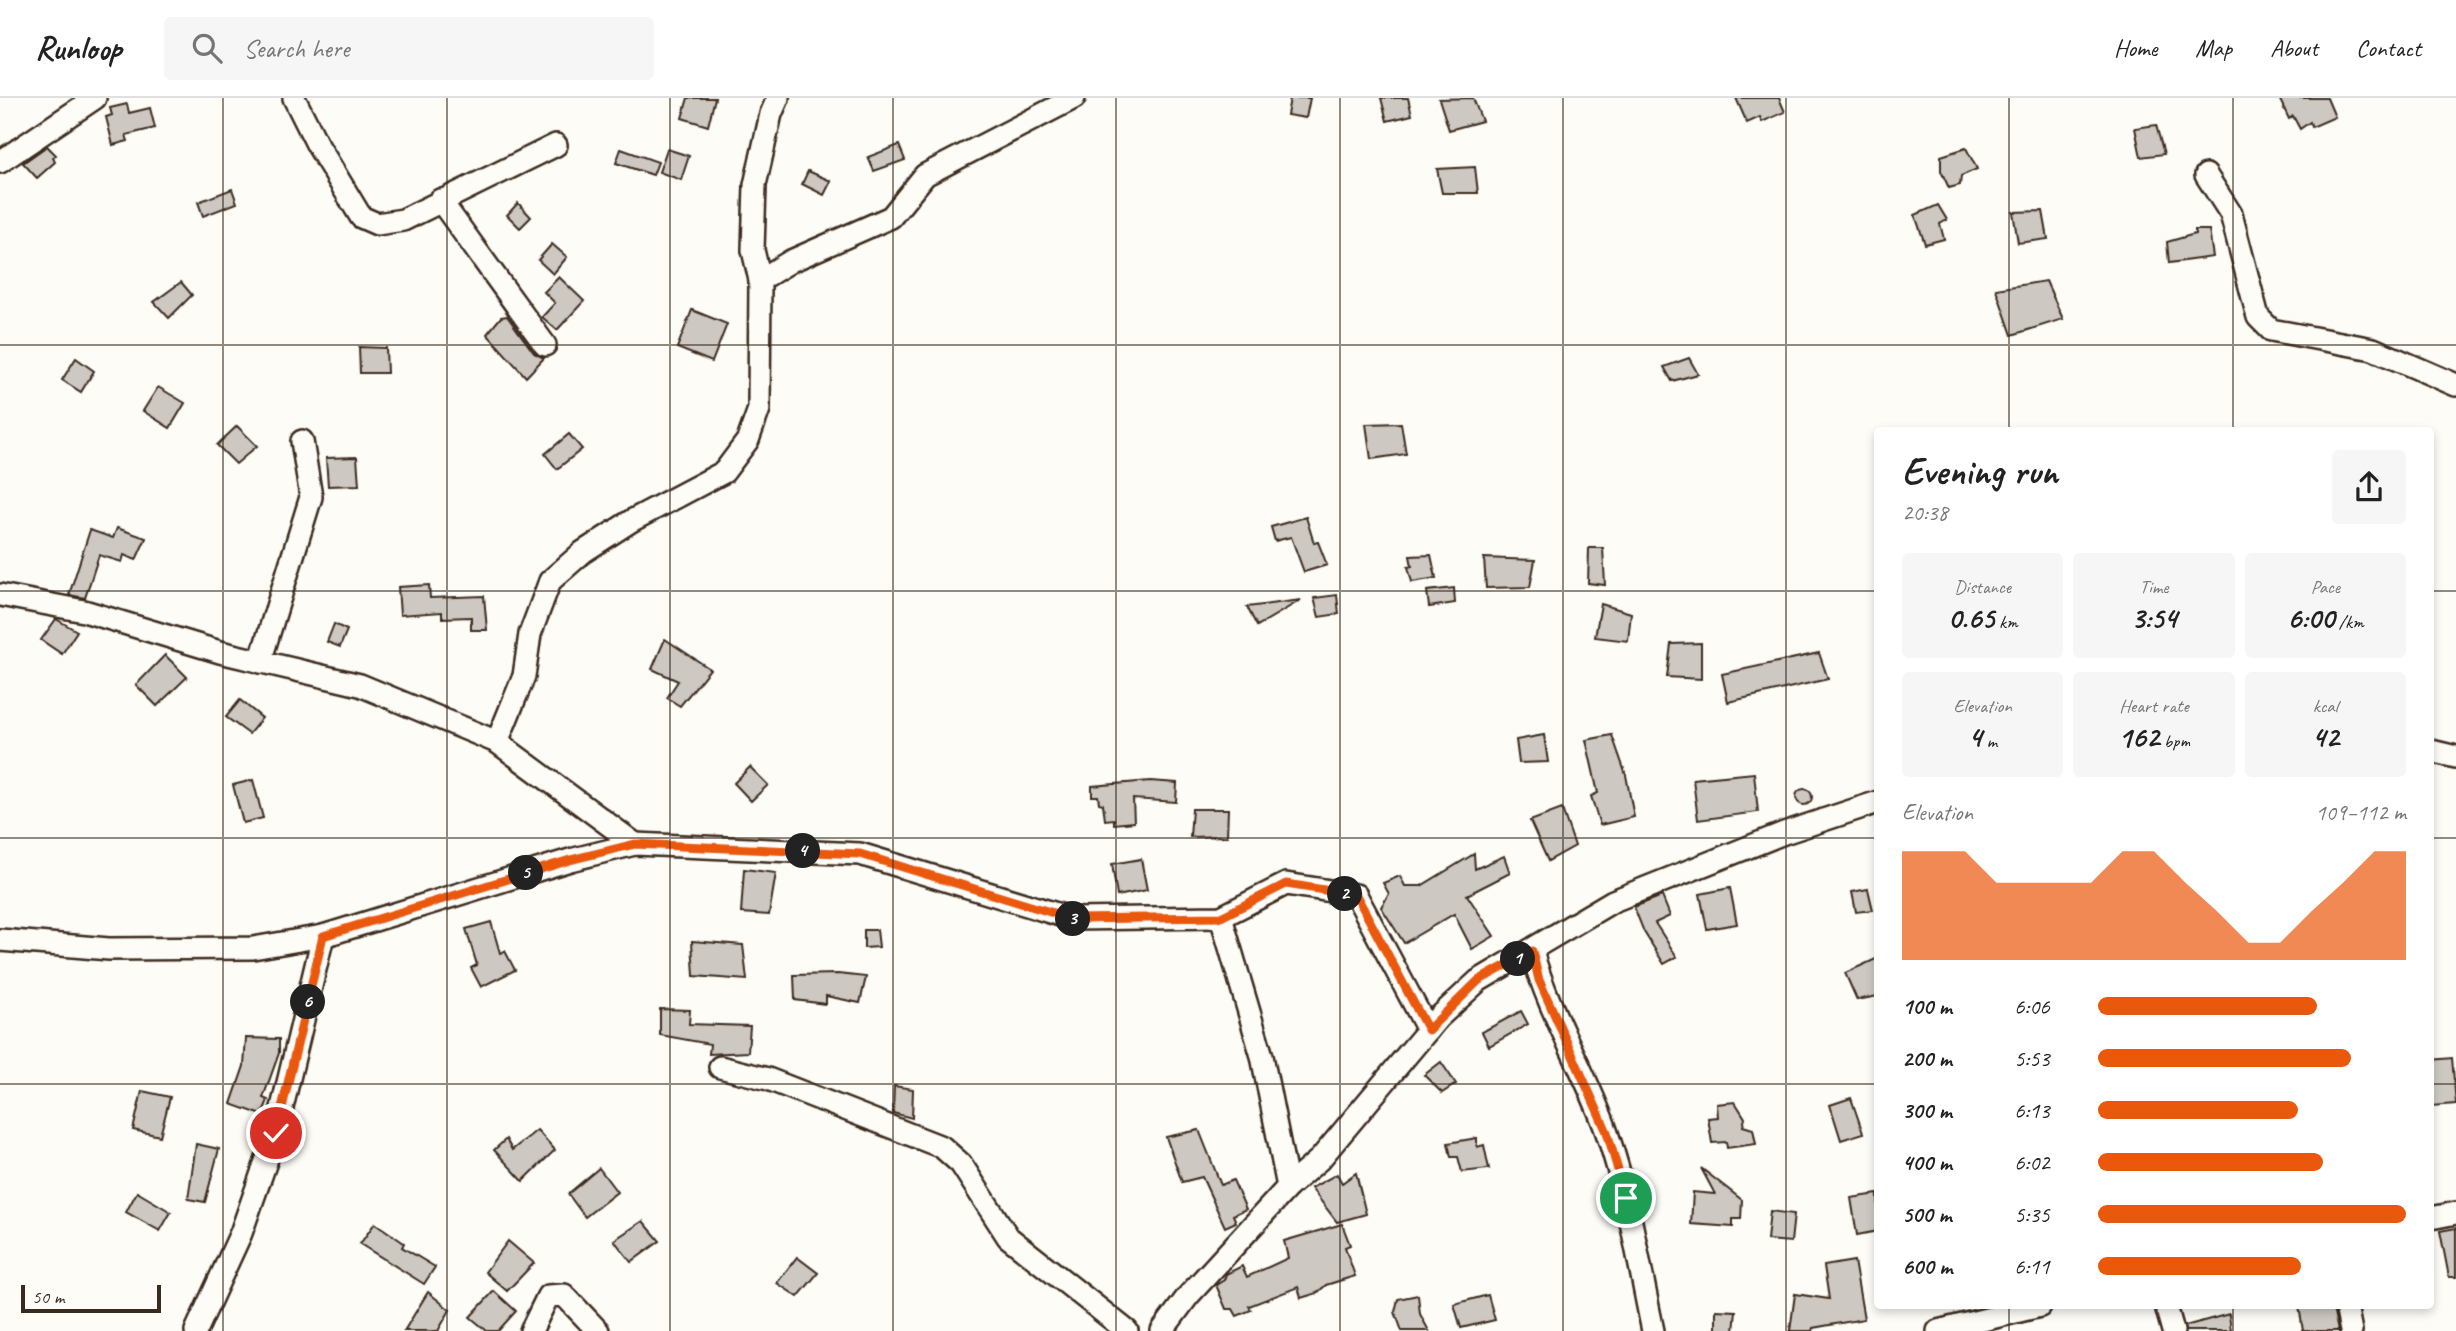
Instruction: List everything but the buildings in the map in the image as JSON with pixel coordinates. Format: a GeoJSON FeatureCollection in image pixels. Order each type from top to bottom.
{"type":"FeatureCollection","features":[{"type":"Feature","properties":{"kind":"street"},"geometry":{"type":"LineString","coordinates":[[0,162],[95,98]]}},
{"type":"Feature","properties":{"kind":"street"},"geometry":{"type":"LineString","coordinates":[[294,98],[317,144],[361,217],[377,224],[403,220],[556,145]]}},
{"type":"Feature","properties":{"kind":"street"},"geometry":{"type":"LineString","coordinates":[[497,742],[524,676],[530,634],[550,581],[583,552],[631,521],[724,472],[748,440],[759,409],[760,280],[753,250],[755,186],[771,114],[778,98]]}},
{"type":"Feature","properties":{"kind":"street"},"geometry":{"type":"LineString","coordinates":[[760,280],[791,261],[891,217],[925,175],[1074,98]]}},
{"type":"Feature","properties":{"kind":"street"},"geometry":{"type":"LineString","coordinates":[[2206,175],[2231,214],[2258,317],[2271,330],[2373,349],[2456,385]]}},
{"type":"Feature","properties":{"kind":"street"},"geometry":{"type":"LineString","coordinates":[[440,200],[545,345]]}},
{"type":"Feature","properties":{"kind":"street"},"geometry":{"type":"LineString","coordinates":[[260,662],[312,497],[302,441]]}},
{"type":"Feature","properties":{"kind":"street"},"geometry":{"type":"LineString","coordinates":[[0,595],[84,611],[260,662],[360,685],[497,742],[635,844]]}},
{"type":"Feature","properties":{"kind":"street"},"geometry":{"type":"LineString","coordinates":[[2434,752],[2456,757]]}},
{"type":"Feature","properties":{"kind":"street"},"geometry":{"type":"LineString","coordinates":[[1162,1331],[1188,1296],[1288,1187],[1320,1159],[1428,1030],[1478,981],[1613,901],[1784,833],[1874,803]]}},
{"type":"Feature","properties":{"kind":"street"},"geometry":{"type":"LineString","coordinates":[[0,940],[170,950],[253,948],[323,936],[570,860],[635,844],[860,854],[1073,919],[1221,917],[1286,884],[1356,895],[1428,1030]]}},
{"type":"Feature","properties":{"kind":"street"},"geometry":{"type":"LineString","coordinates":[[1221,917],[1262,1056],[1288,1187]]}},
{"type":"Feature","properties":{"kind":"street"},"geometry":{"type":"LineString","coordinates":[[196,1331],[241,1233],[276,1133],[323,936]]}},
{"type":"Feature","properties":{"kind":"street"},"geometry":{"type":"LineString","coordinates":[[1532,951],[1539,980],[1607,1132],[1626,1198],[1653,1331]]}},
{"type":"Feature","properties":{"kind":"street"},"geometry":{"type":"LineString","coordinates":[[720,1067],[768,1079],[942,1147],[961,1164],[1007,1237],[1127,1331]]}},
{"type":"Feature","properties":{"kind":"street"},"geometry":{"type":"LineString","coordinates":[[2434,1217],[2456,1213]]}},
{"type":"Feature","properties":{"kind":"street"},"geometry":{"type":"LineString","coordinates":[[531,1331],[548,1296],[564,1295],[598,1331]]}},
{"type":"Feature","properties":{"kind":"street"},"geometry":{"type":"LineString","coordinates":[[2167,1309],[2173,1331]]}},
{"type":"Feature","properties":{"kind":"street"},"geometry":{"type":"LineString","coordinates":[[2347,1309],[2351,1331]]}},
{"type":"Feature","properties":{"kind":"street"},"geometry":{"type":"LineString","coordinates":[[1938,1331],[2028,1316]]}},
{"type":"Feature","properties":{"kind":"route"},"geometry":{"type":"LineString","coordinates":[[276,1133],[323,936],[570,860],[635,844],[767,849],[860,854],[1073,919],[1221,917],[1286,884],[1356,895],[1428,1030],[1478,981],[1532,951],[1539,980],[1607,1132],[1626,1198]]}}]}
